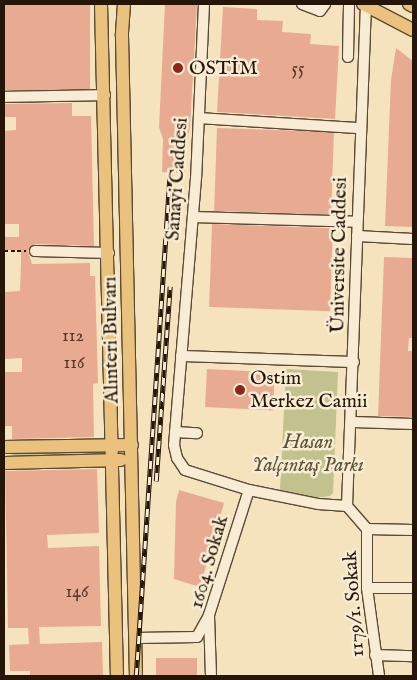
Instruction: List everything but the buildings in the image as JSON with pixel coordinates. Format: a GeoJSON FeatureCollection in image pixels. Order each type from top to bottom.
{"type":"FeatureCollection","features":[{"type":"Feature","properties":{"kind":"main road","name":"Alınteri Bulvarı"},"geometry":{"type":"LineString","coordinates":[[101,4],[109,252],[117,676]]}},
{"type":"Feature","properties":{"kind":"main road","name":"Alınteri Bulvarı"},"geometry":{"type":"LineString","coordinates":[[124,4],[122,36],[136,676]]}},
{"type":"Feature","properties":{"kind":"main road"},"geometry":{"type":"LineString","coordinates":[[364,4],[413,30]]}},
{"type":"Feature","properties":{"kind":"main road"},"geometry":{"type":"LineString","coordinates":[[409,4],[413,6]]}},
{"type":"Feature","properties":{"kind":"main road"},"geometry":{"type":"LineString","coordinates":[[4,447],[132,445]]}},
{"type":"Feature","properties":{"kind":"main road"},"geometry":{"type":"LineString","coordinates":[[4,463],[132,460]]}},
{"type":"Feature","properties":{"kind":"street","name":"Sanayi Caddesi"},"geometry":{"type":"LineString","coordinates":[[204,4],[193,217],[175,432],[176,452],[185,470],[249,490]]}},
{"type":"Feature","properties":{"kind":"street"},"geometry":{"type":"LineString","coordinates":[[302,4],[320,11],[325,4]]}},
{"type":"Feature","properties":{"kind":"street"},"geometry":{"type":"LineString","coordinates":[[348,57],[349,4]]}},
{"type":"Feature","properties":{"kind":"street","name":"Üniversite Caddesi"},"geometry":{"type":"LineString","coordinates":[[347,506],[352,422],[364,4]]}},
{"type":"Feature","properties":{"kind":"street"},"geometry":{"type":"LineString","coordinates":[[4,97],[105,95]]}},
{"type":"Feature","properties":{"kind":"street"},"geometry":{"type":"LineString","coordinates":[[198,118],[360,128]]}},
{"type":"Feature","properties":{"kind":"street"},"geometry":{"type":"LineString","coordinates":[[193,217],[357,222]]}},
{"type":"Feature","properties":{"kind":"street"},"geometry":{"type":"LineString","coordinates":[[357,236],[413,239]]}},
{"type":"Feature","properties":{"kind":"street"},"geometry":{"type":"LineString","coordinates":[[35,251],[109,252]]}},
{"type":"Feature","properties":{"kind":"street"},"geometry":{"type":"LineString","coordinates":[[181,356],[354,362]]}},
{"type":"Feature","properties":{"kind":"street"},"geometry":{"type":"LineString","coordinates":[[352,422],[413,424]]}},
{"type":"Feature","properties":{"kind":"street"},"geometry":{"type":"LineString","coordinates":[[175,432],[197,433]]}},
{"type":"Feature","properties":{"kind":"street"},"geometry":{"type":"LineString","coordinates":[[249,490],[318,504],[347,506],[367,529],[413,530]]}},
{"type":"Feature","properties":{"kind":"street","name":"1604. Sokak"},"geometry":{"type":"LineString","coordinates":[[211,676],[209,615],[249,490]]}},
{"type":"Feature","properties":{"kind":"street","name":"1179/1. Sokak"},"geometry":{"type":"LineString","coordinates":[[367,529],[367,588],[378,676]]}},
{"type":"Feature","properties":{"kind":"street"},"geometry":{"type":"LineString","coordinates":[[367,588],[413,588]]}},
{"type":"Feature","properties":{"kind":"street"},"geometry":{"type":"LineString","coordinates":[[136,638],[198,637],[209,615]]}},
{"type":"Feature","properties":{"kind":"street"},"geometry":{"type":"LineString","coordinates":[[375,655],[413,656]]}},
{"type":"Feature","properties":{"kind":"path"},"geometry":{"type":"LineString","coordinates":[[4,251],[35,251]]}},
{"type":"Feature","properties":{"kind":"green space","name":"Hasan Yalçıntaş Parkı"},"geometry":{"type":"Polygon","coordinates":[[[286,369],[338,372],[333,493],[330,496],[317,498],[280,490],[286,369]]]}},
{"type":"Feature","properties":{"kind":"green space"},"geometry":{"type":"Polygon","coordinates":[[[90,450],[90,455],[12,455],[11,451],[90,450]]]}},
{"type":"Feature","properties":{"kind":"railway"},"geometry":{"type":"LineString","coordinates":[[136,676],[170,172]]}},
{"type":"Feature","properties":{"kind":"railway"},"geometry":{"type":"LineString","coordinates":[[156,481],[170,287]]}},
{"type":"Feature","properties":{"kind":"place","name":"OSTİM"},"geometry":{"type":"Point","coordinates":[178,68]}},
{"type":"Feature","properties":{"kind":"place","name":"Ostim Merkez Camii"},"geometry":{"type":"Point","coordinates":[240,390]}}]}
